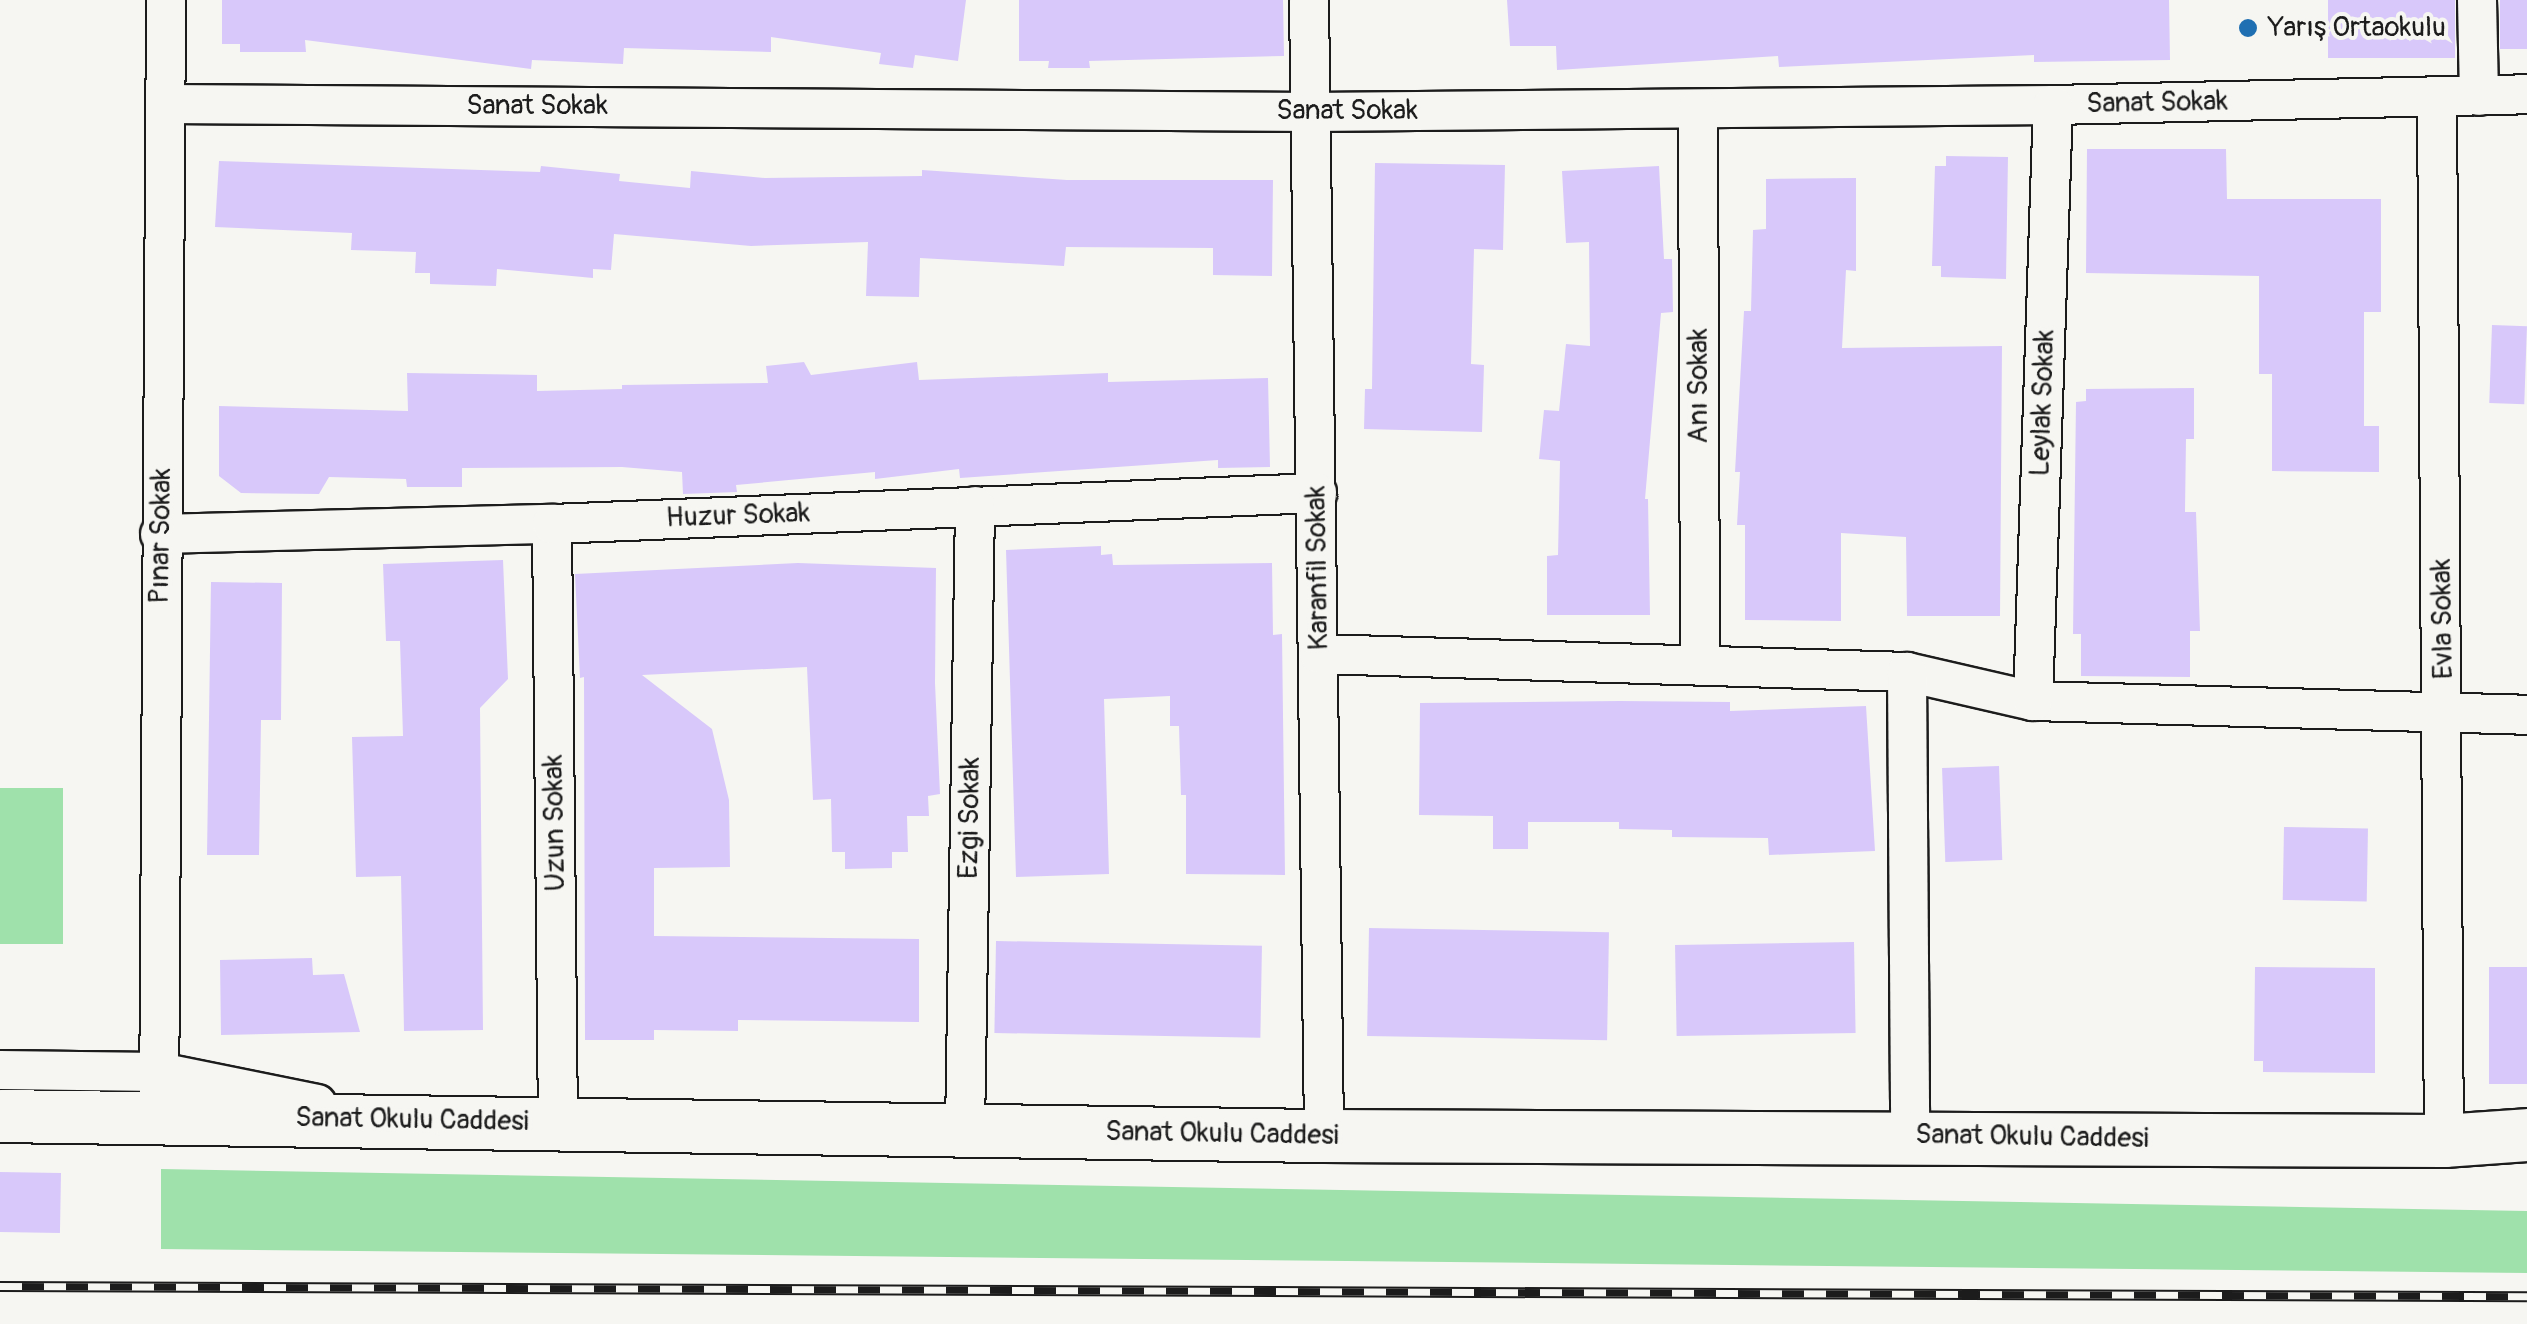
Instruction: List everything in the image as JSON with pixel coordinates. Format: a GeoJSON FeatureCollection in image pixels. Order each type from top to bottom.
{"type":"FeatureCollection","features":[{"type":"Feature","properties":{"kind":"main road","name":"Sanat Okulu Caddesi"},"geometry":{"type":"LineString","coordinates":[[0,1116],[159,1095],[398,1120],[1324,1136],[2444,1141]]}},
{"type":"Feature","properties":{"kind":"main road"},"geometry":{"type":"LineString","coordinates":[[2444,1141],[2527,1135]]}},
{"type":"Feature","properties":{"kind":"main road"},"geometry":{"type":"LineString","coordinates":[[2444,1141],[2485,1157],[2527,1160]]}},
{"type":"Feature","properties":{"kind":"street","name":"Pınar Sokak"},"geometry":{"type":"LineString","coordinates":[[159,1095],[166,0]]}},
{"type":"Feature","properties":{"kind":"street","name":"Karanfil Sokak"},"geometry":{"type":"LineString","coordinates":[[1310,0],[1324,1136]]}},
{"type":"Feature","properties":{"kind":"street"},"geometry":{"type":"LineString","coordinates":[[2478,0],[2480,96]]}},
{"type":"Feature","properties":{"kind":"street","name":"Sanat Sokak"},"geometry":{"type":"LineString","coordinates":[[168,104],[1312,112],[2053,105],[2527,94]]}},
{"type":"Feature","properties":{"kind":"street","name":"Evla Sokak"},"geometry":{"type":"LineString","coordinates":[[2436,97],[2444,715],[2444,1141]]}},
{"type":"Feature","properties":{"kind":"street","name":"Leylak Sokak"},"geometry":{"type":"LineString","coordinates":[[2033,701],[2053,105]]}},
{"type":"Feature","properties":{"kind":"street","name":"Anı Sokak"},"geometry":{"type":"LineString","coordinates":[[1698,108],[1700,664]]}},
{"type":"Feature","properties":{"kind":"street","name":"Huzur Sokak"},"geometry":{"type":"LineString","coordinates":[[160,534],[552,524],[1317,493]]}},
{"type":"Feature","properties":{"kind":"street","name":"Ezgi Sokak"},"geometry":{"type":"LineString","coordinates":[[964,1130],[975,506]]}},
{"type":"Feature","properties":{"kind":"street","name":"Uzun Sokak"},"geometry":{"type":"LineString","coordinates":[[552,524],[558,1122]]}},
{"type":"Feature","properties":{"kind":"street"},"geometry":{"type":"LineString","coordinates":[[1319,654],[1908,672],[2033,701],[2527,715]]}},
{"type":"Feature","properties":{"kind":"street"},"geometry":{"type":"LineString","coordinates":[[1908,672],[1910,1136]]}},
{"type":"Feature","properties":{"kind":"street"},"geometry":{"type":"LineString","coordinates":[[0,1070],[159,1095]]}},
{"type":"Feature","properties":{"kind":"green space"},"geometry":{"type":"Polygon","coordinates":[[[0,788],[63,788],[63,944],[0,944],[0,788]]]}},
{"type":"Feature","properties":{"kind":"green space"},"geometry":{"type":"Polygon","coordinates":[[[161,1169],[2527,1211],[2527,1273],[161,1249],[161,1169]]]}},
{"type":"Feature","properties":{"kind":"building"},"geometry":{"type":"Polygon","coordinates":[[[222,0],[966,0],[958,61],[915,55],[913,68],[879,64],[881,53],[771,37],[771,52],[624,48],[623,64],[532,60],[531,69],[305,40],[306,52],[240,52],[240,44],[222,44],[222,0]]]}},
{"type":"Feature","properties":{"kind":"building"},"geometry":{"type":"Polygon","coordinates":[[[1019,0],[1283,0],[1284,56],[1089,61],[1090,68],[1048,68],[1049,61],[1019,61],[1019,0]]]}},
{"type":"Feature","properties":{"kind":"building"},"geometry":{"type":"Polygon","coordinates":[[[1507,0],[2169,0],[2170,60],[2034,62],[2034,55],[1779,67],[1778,56],[1557,70],[1556,46],[1510,46],[1507,0]]]}},
{"type":"Feature","properties":{"kind":"building"},"geometry":{"type":"Polygon","coordinates":[[[2328,0],[2455,0],[2455,58],[2328,58],[2328,0]]]}},
{"type":"Feature","properties":{"kind":"building"},"geometry":{"type":"Polygon","coordinates":[[[2500,0],[2527,0],[2527,49],[2500,49],[2500,0]]]}},
{"type":"Feature","properties":{"kind":"building"},"geometry":{"type":"Polygon","coordinates":[[[2087,149],[2226,149],[2227,199],[2381,199],[2381,312],[2364,312],[2364,426],[2379,426],[2379,472],[2272,471],[2272,374],[2259,374],[2259,276],[2086,273],[2087,149]]]}},
{"type":"Feature","properties":{"kind":"building"},"geometry":{"type":"Polygon","coordinates":[[[1946,156],[2008,157],[2006,279],[1941,277],[1941,266],[1932,266],[1935,166],[1946,166],[1946,156]]]}},
{"type":"Feature","properties":{"kind":"building"},"geometry":{"type":"Polygon","coordinates":[[[219,161],[540,172],[541,166],[620,174],[619,181],[690,188],[691,171],[765,178],[922,176],[922,170],[1067,180],[1273,180],[1272,276],[1213,275],[1213,248],[1066,247],[1064,266],[920,258],[919,297],[866,296],[868,242],[751,246],[614,234],[611,270],[593,269],[593,278],[497,269],[496,286],[430,284],[430,273],[415,273],[416,252],[351,250],[352,233],[215,227],[219,161]]]}},
{"type":"Feature","properties":{"kind":"building"},"geometry":{"type":"Polygon","coordinates":[[[1375,163],[1505,165],[1503,250],[1474,249],[1471,364],[1484,365],[1482,432],[1364,429],[1365,389],[1372,389],[1375,163]]]}},
{"type":"Feature","properties":{"kind":"building"},"geometry":{"type":"Polygon","coordinates":[[[1659,166],[1664,259],[1672,259],[1673,312],[1661,313],[1645,499],[1650,615],[1547,615],[1547,556],[1558,555],[1560,461],[1539,459],[1544,410],[1559,411],[1566,344],[1590,346],[1589,242],[1566,243],[1562,171],[1659,166]]]}},
{"type":"Feature","properties":{"kind":"building"},"geometry":{"type":"Polygon","coordinates":[[[1856,178],[1856,271],[1846,270],[1842,348],[2002,346],[2000,616],[1907,616],[1906,537],[1841,533],[1841,621],[1745,620],[1745,525],[1737,525],[1740,472],[1735,472],[1744,311],[1751,311],[1753,230],[1766,229],[1766,179],[1856,178]]]}},
{"type":"Feature","properties":{"kind":"building"},"geometry":{"type":"Polygon","coordinates":[[[2492,325],[2527,326],[2524,404],[2489,403],[2492,325]]]}},
{"type":"Feature","properties":{"kind":"building"},"geometry":{"type":"Polygon","coordinates":[[[804,362],[811,375],[917,362],[919,380],[1108,373],[1108,382],[1268,378],[1270,467],[1218,468],[1218,460],[960,478],[959,469],[875,479],[875,472],[736,485],[737,492],[683,494],[682,472],[622,467],[462,468],[462,487],[407,487],[406,479],[329,477],[319,494],[241,493],[219,476],[219,406],[408,411],[407,373],[537,375],[537,391],[622,389],[622,385],[768,383],[766,366],[804,362]]]}},
{"type":"Feature","properties":{"kind":"building"},"geometry":{"type":"Polygon","coordinates":[[[2194,388],[2194,439],[2186,439],[2185,512],[2196,512],[2200,631],[2190,631],[2190,677],[2081,676],[2081,634],[2073,634],[2076,402],[2086,401],[2086,389],[2194,388]]]}},
{"type":"Feature","properties":{"kind":"building"},"geometry":{"type":"Polygon","coordinates":[[[1101,546],[1101,555],[1112,554],[1113,565],[1272,563],[1273,635],[1282,634],[1285,875],[1186,874],[1186,795],[1181,795],[1179,726],[1170,726],[1170,696],[1104,699],[1109,874],[1016,877],[1006,550],[1101,546]]]}},
{"type":"Feature","properties":{"kind":"building"},"geometry":{"type":"Polygon","coordinates":[[[503,560],[508,679],[480,708],[483,1030],[404,1031],[401,876],[356,877],[352,737],[403,736],[400,641],[386,641],[383,564],[503,560]]]}},
{"type":"Feature","properties":{"kind":"building"},"geometry":{"type":"Polygon","coordinates":[[[798,563],[936,568],[935,683],[940,794],[928,796],[929,816],[907,816],[908,852],[892,852],[892,868],[845,869],[845,852],[832,852],[831,799],[813,800],[807,667],[642,675],[712,729],[729,800],[730,867],[654,868],[654,936],[919,939],[919,1022],[738,1020],[738,1031],[654,1030],[654,1040],[585,1040],[584,677],[580,678],[575,574],[798,563]]]}},
{"type":"Feature","properties":{"kind":"building"},"geometry":{"type":"Polygon","coordinates":[[[211,582],[282,583],[281,720],[261,720],[259,855],[207,855],[211,582]]]}},
{"type":"Feature","properties":{"kind":"building"},"geometry":{"type":"Polygon","coordinates":[[[1730,702],[1730,711],[1866,706],[1875,851],[1769,855],[1768,838],[1672,837],[1672,830],[1619,829],[1619,822],[1528,822],[1528,849],[1493,849],[1493,816],[1419,815],[1420,703],[1730,702]]]}},
{"type":"Feature","properties":{"kind":"building"},"geometry":{"type":"Polygon","coordinates":[[[1999,766],[2002,860],[1945,862],[1942,768],[1999,766]]]}},
{"type":"Feature","properties":{"kind":"building"},"geometry":{"type":"Polygon","coordinates":[[[2284,827],[2368,828],[2367,901],[2283,900],[2284,827]]]}},
{"type":"Feature","properties":{"kind":"building"},"geometry":{"type":"Polygon","coordinates":[[[1369,928],[1609,932],[1607,1040],[1367,1036],[1369,928]]]}},
{"type":"Feature","properties":{"kind":"building"},"geometry":{"type":"Polygon","coordinates":[[[996,941],[1262,946],[1260,1038],[994,1033],[996,941]]]}},
{"type":"Feature","properties":{"kind":"building"},"geometry":{"type":"Polygon","coordinates":[[[1854,942],[1856,1033],[1677,1036],[1675,945],[1854,942]]]}},
{"type":"Feature","properties":{"kind":"building"},"geometry":{"type":"Polygon","coordinates":[[[312,958],[313,975],[344,974],[360,1032],[221,1035],[220,960],[312,958]]]}},
{"type":"Feature","properties":{"kind":"building"},"geometry":{"type":"Polygon","coordinates":[[[2255,967],[2375,968],[2375,1073],[2263,1072],[2263,1061],[2254,1061],[2255,967]]]}},
{"type":"Feature","properties":{"kind":"building"},"geometry":{"type":"Polygon","coordinates":[[[2489,967],[2527,967],[2527,1084],[2489,1084],[2489,967]]]}},
{"type":"Feature","properties":{"kind":"building"},"geometry":{"type":"Polygon","coordinates":[[[0,1172],[61,1173],[60,1233],[0,1232],[0,1172]]]}},
{"type":"Feature","properties":{"kind":"railway"},"geometry":{"type":"LineString","coordinates":[[0,1286],[2527,1296]]}},
{"type":"Feature","properties":{"kind":"place","name":"Yarış Ortaokulu"},"geometry":{"type":"Point","coordinates":[2248,28]}}]}
